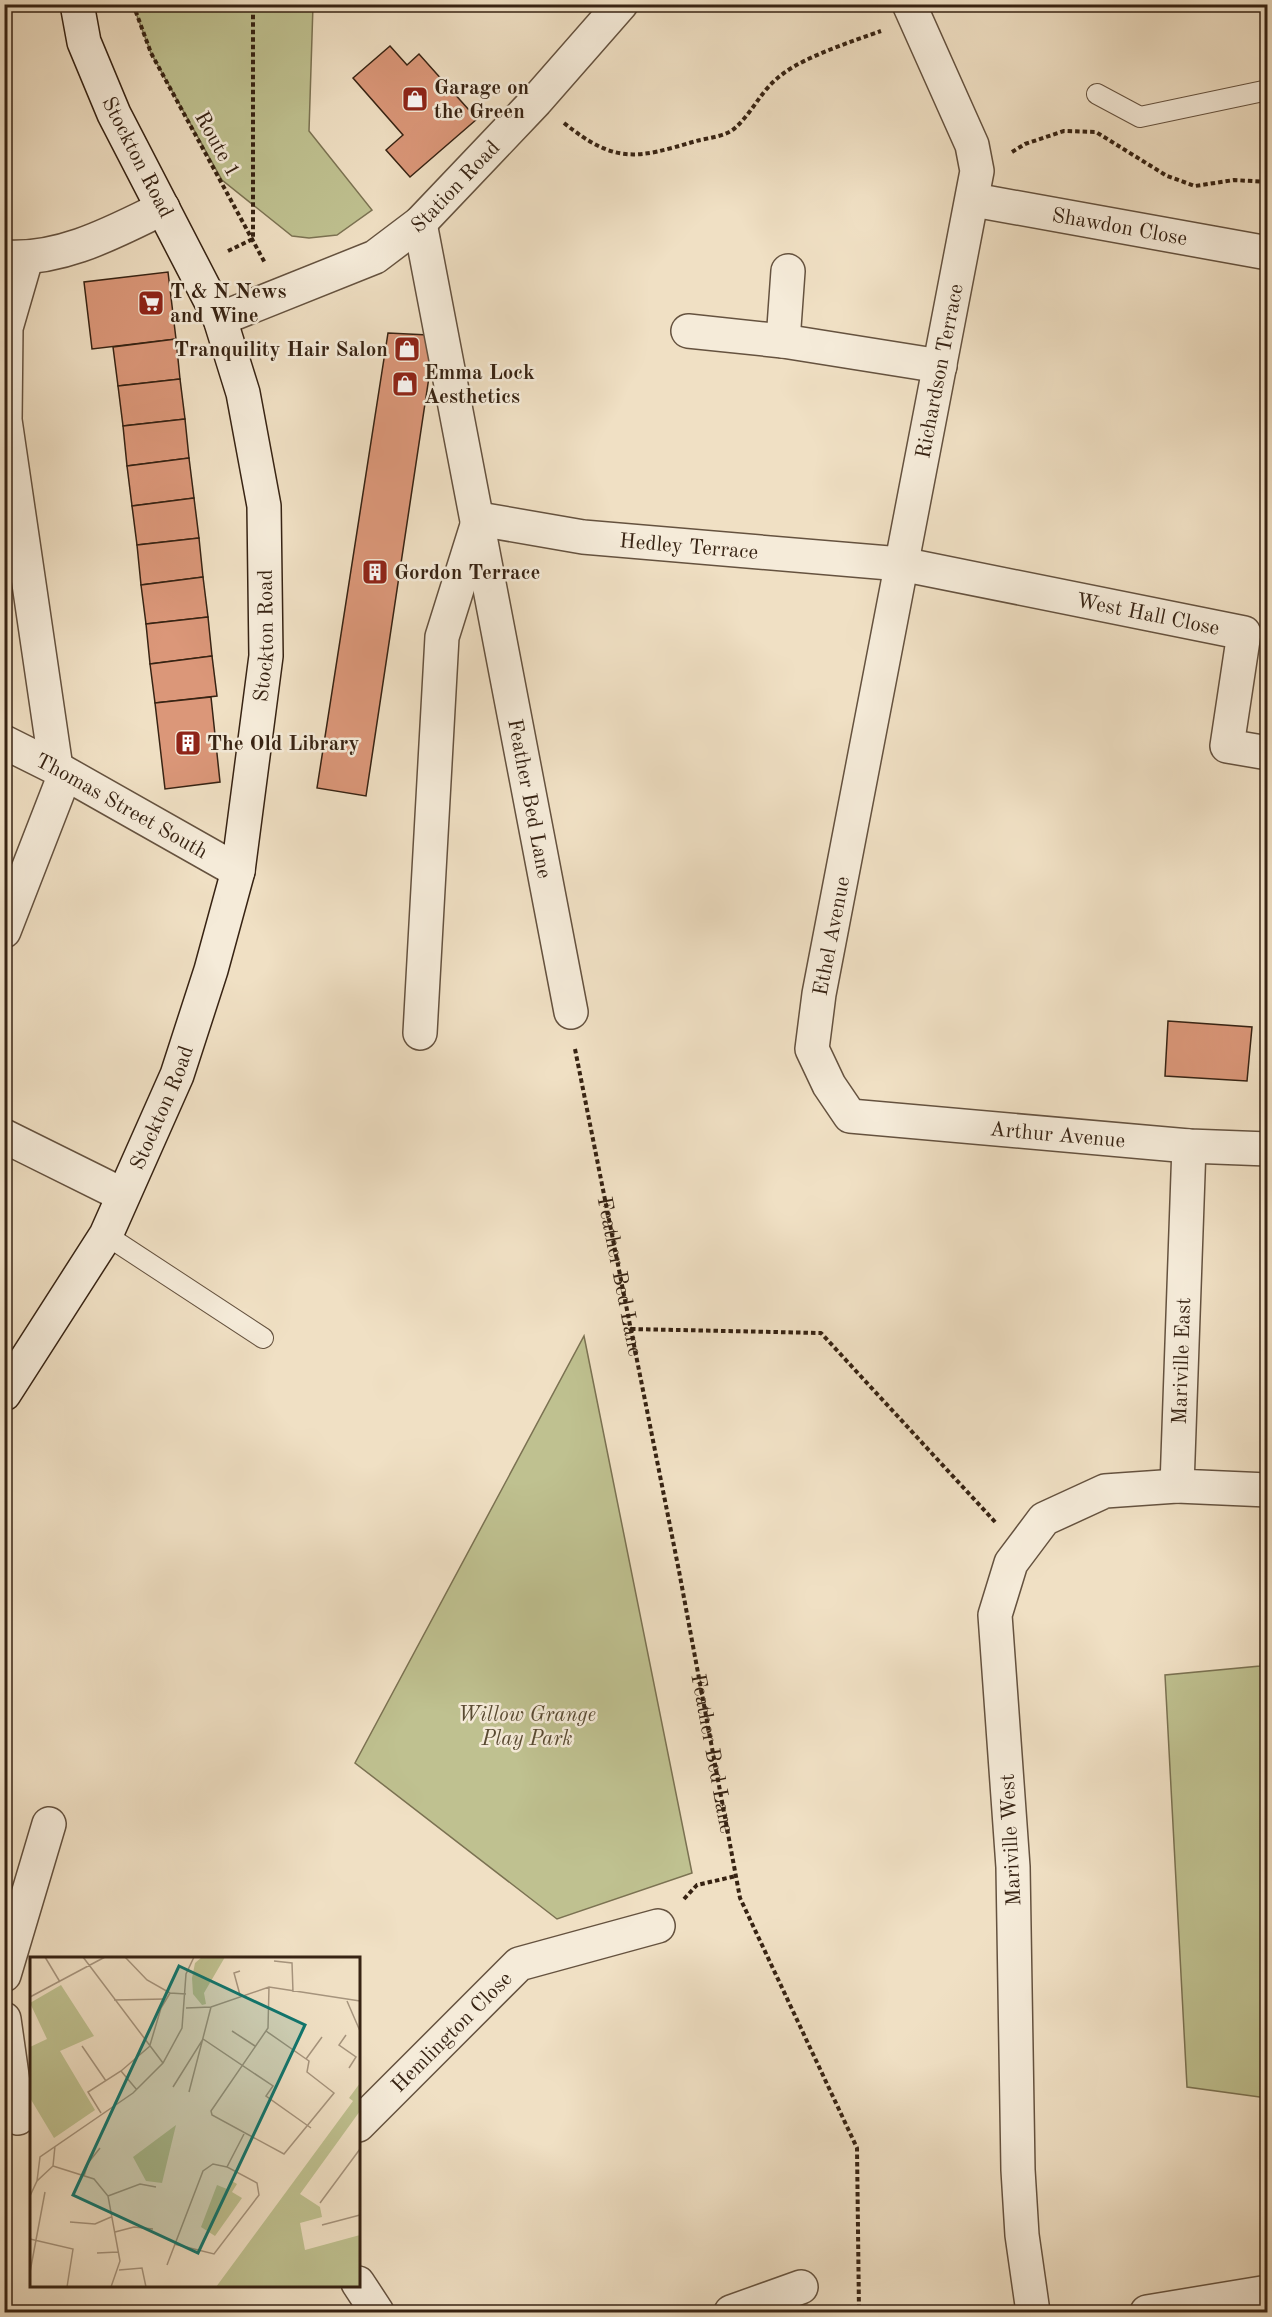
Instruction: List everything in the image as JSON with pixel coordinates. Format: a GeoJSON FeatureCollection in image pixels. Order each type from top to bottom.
{"type":"FeatureCollection","features":[{"type":"Feature","properties":{"kind":"street","name":"Stockton Road"},"geometry":{"type":"LineString","coordinates":[[4,1394],[106,1235],[177,1075],[211,970],[238,871],[266,656],[264,506],[243,393],[220,319],[114,114],[84,42],[77,4]]}},
{"type":"Feature","properties":{"kind":"street","name":"Station Road"},"geometry":{"type":"LineString","coordinates":[[220,319],[282,297],[375,257],[420,223],[536,101],[618,5]]}},
{"type":"Feature","properties":{"kind":"street","name":"Richardson Terrace"},"geometry":{"type":"LineString","coordinates":[[866,747],[975,185],[972,145],[913,12]]}},
{"type":"Feature","properties":{"kind":"street","name":"Shawdon Close"},"geometry":{"type":"LineString","coordinates":[[975,185],[1268,253]]}},
{"type":"Feature","properties":{"kind":"street"},"geometry":{"type":"LineString","coordinates":[[4,930],[61,771],[5,420],[5,328],[15,258],[96,241],[163,208]]}},
{"type":"Feature","properties":{"kind":"street","name":"Feather Bed Lane"},"geometry":{"type":"LineString","coordinates":[[420,223],[571,1012]]}},
{"type":"Feature","properties":{"kind":"street"},"geometry":{"type":"LineString","coordinates":[[783,341],[788,271]]}},
{"type":"Feature","properties":{"kind":"street"},"geometry":{"type":"LineString","coordinates":[[688,331],[783,341],[940,366]]}},
{"type":"Feature","properties":{"kind":"street"},"geometry":{"type":"LineString","coordinates":[[420,1033],[442,637],[478,521]]}},
{"type":"Feature","properties":{"kind":"street","name":"Hedley Terrace"},"geometry":{"type":"LineString","coordinates":[[478,521],[583,537],[901,564]]}},
{"type":"Feature","properties":{"kind":"street","name":"West Hall Close"},"geometry":{"type":"LineString","coordinates":[[901,564],[1244,633],[1227,746],[1268,753]]}},
{"type":"Feature","properties":{"kind":"street","name":"Thomas Street South"},"geometry":{"type":"LineString","coordinates":[[4,742],[61,771],[238,871]]}},
{"type":"Feature","properties":{"kind":"street","name":"Ethel Avenue"},"geometry":{"type":"LineString","coordinates":[[850,1116],[828,1085],[812,1049],[819,994],[866,747]]}},
{"type":"Feature","properties":{"kind":"street","name":"Arthur Avenue"},"geometry":{"type":"LineString","coordinates":[[850,1116],[1189,1146],[1268,1149]]}},
{"type":"Feature","properties":{"kind":"street"},"geometry":{"type":"LineString","coordinates":[[4,1136],[123,1195]]}},
{"type":"Feature","properties":{"kind":"street","name":"Mariville East"},"geometry":{"type":"LineString","coordinates":[[1177,1486],[1189,1146]]}},
{"type":"Feature","properties":{"kind":"street"},"geometry":{"type":"LineString","coordinates":[[1177,1486],[1268,1490]]}},
{"type":"Feature","properties":{"kind":"street","name":"Mariville West"},"geometry":{"type":"LineString","coordinates":[[1033,2313],[1022,2235],[1018,2170],[1013,1867],[995,1615],[1011,1563],[1044,1519],[1105,1491],[1177,1486]]}},
{"type":"Feature","properties":{"kind":"street"},"geometry":{"type":"LineString","coordinates":[[4,1975],[49,1824]]}},
{"type":"Feature","properties":{"kind":"street","name":"Hemlington Close"},"geometry":{"type":"LineString","coordinates":[[360,2123],[519,1964],[658,1926]]}},
{"type":"Feature","properties":{"kind":"street"},"geometry":{"type":"LineString","coordinates":[[4,2019],[18,2118]]}},
{"type":"Feature","properties":{"kind":"street"},"geometry":{"type":"LineString","coordinates":[[360,2286],[377,2313]]}},
{"type":"Feature","properties":{"kind":"street"},"geometry":{"type":"LineString","coordinates":[[731,2313],[801,2287]]}},
{"type":"Feature","properties":{"kind":"street"},"geometry":{"type":"LineString","coordinates":[[1147,2313],[1268,2292]]}},
{"type":"Feature","properties":{"kind":"lane"},"geometry":{"type":"LineString","coordinates":[[1097,94],[1140,117],[1268,90]]}},
{"type":"Feature","properties":{"kind":"lane"},"geometry":{"type":"LineString","coordinates":[[106,1235],[263,1338]]}},
{"type":"Feature","properties":{"kind":"path","name":"Route 1"},"geometry":{"type":"LineString","coordinates":[[133,4],[150,54],[253,239],[282,297]]}},
{"type":"Feature","properties":{"kind":"path"},"geometry":{"type":"LineString","coordinates":[[195,267],[253,239],[253,4]]}},
{"type":"Feature","properties":{"kind":"path"},"geometry":{"type":"LineString","coordinates":[[536,101],[602,150],[632,156],[733,130],[763,89],[786,71],[913,12]]}},
{"type":"Feature","properties":{"kind":"path"},"geometry":{"type":"LineString","coordinates":[[975,185],[1025,144],[1064,131],[1096,132],[1167,176],[1195,186],[1234,180],[1268,182]]}},
{"type":"Feature","properties":{"kind":"path","name":"Feather Bed Lane"},"geometry":{"type":"LineString","coordinates":[[571,1012],[571,1032],[631,1329],[740,1899],[857,2148],[859,2313]]}},
{"type":"Feature","properties":{"kind":"path"},"geometry":{"type":"LineString","coordinates":[[631,1329],[821,1333],[1021,1550]]}},
{"type":"Feature","properties":{"kind":"path"},"geometry":{"type":"LineString","coordinates":[[658,1926],[697,1886],[736,1876]]}},
{"type":"Feature","properties":{"kind":"green space"},"geometry":{"type":"Polygon","coordinates":[[[133,5],[313,5],[309,131],[372,210],[337,235],[309,238],[292,236],[222,180],[151,53],[133,5]]]}},
{"type":"Feature","properties":{"kind":"green space","name":"Willow Grange Play Park"},"geometry":{"type":"Polygon","coordinates":[[[584,1336],[692,1873],[557,1919],[355,1763],[584,1336]]]}},
{"type":"Feature","properties":{"kind":"green space"},"geometry":{"type":"Polygon","coordinates":[[[1267,1628],[1268,2098],[1187,2087],[1165,1675],[1260,1666],[1267,1628]]]}},
{"type":"Feature","properties":{"kind":"building","name":"Garage on the Green"},"geometry":{"type":"Polygon","coordinates":[[[390,46],[407,65],[419,54],[477,119],[410,177],[386,150],[403,135],[353,78],[390,46]]]}},
{"type":"Feature","properties":{"kind":"building"},"geometry":{"type":"Polygon","coordinates":[[[168,272],[176,339],[92,349],[84,282],[168,272]]]}},
{"type":"Feature","properties":{"kind":"building","name":"Gordon Terrace"},"geometry":{"type":"Polygon","coordinates":[[[388,333],[428,335],[432,357],[366,796],[317,788],[388,333]]]}},
{"type":"Feature","properties":{"kind":"building"},"geometry":{"type":"Polygon","coordinates":[[[176,339],[180,379],[118,386],[113,347],[176,339]]]}},
{"type":"Feature","properties":{"kind":"building"},"geometry":{"type":"Polygon","coordinates":[[[180,379],[185,419],[123,426],[118,386],[180,379]]]}},
{"type":"Feature","properties":{"kind":"building"},"geometry":{"type":"Polygon","coordinates":[[[185,419],[189,458],[127,466],[123,426],[185,419]]]}},
{"type":"Feature","properties":{"kind":"building"},"geometry":{"type":"Polygon","coordinates":[[[189,458],[194,498],[132,506],[127,466],[189,458]]]}},
{"type":"Feature","properties":{"kind":"building"},"geometry":{"type":"Polygon","coordinates":[[[194,498],[199,538],[137,545],[132,506],[194,498]]]}},
{"type":"Feature","properties":{"kind":"building"},"geometry":{"type":"Polygon","coordinates":[[[199,538],[203,577],[141,585],[137,545],[199,538]]]}},
{"type":"Feature","properties":{"kind":"building"},"geometry":{"type":"Polygon","coordinates":[[[203,577],[208,617],[146,624],[141,585],[203,577]]]}},
{"type":"Feature","properties":{"kind":"building"},"geometry":{"type":"Polygon","coordinates":[[[208,617],[212,656],[150,664],[146,624],[208,617]]]}},
{"type":"Feature","properties":{"kind":"building"},"geometry":{"type":"Polygon","coordinates":[[[212,656],[217,696],[155,703],[150,664],[212,656]]]}},
{"type":"Feature","properties":{"kind":"building","name":"The Old Library"},"geometry":{"type":"Polygon","coordinates":[[[211,697],[220,782],[165,789],[155,703],[211,697]]]}},
{"type":"Feature","properties":{"kind":"building"},"geometry":{"type":"Polygon","coordinates":[[[1168,1021],[1252,1027],[1247,1081],[1165,1076],[1168,1021]]]}},
{"type":"Feature","properties":{"kind":"place","name":"Garage on the Green"},"geometry":{"type":"Point","coordinates":[415,99]}},
{"type":"Feature","properties":{"kind":"place","name":"T & N News and Wine"},"geometry":{"type":"Point","coordinates":[151,303]}},
{"type":"Feature","properties":{"kind":"place","name":"Tranquility Hair Salon"},"geometry":{"type":"Point","coordinates":[407,349]}},
{"type":"Feature","properties":{"kind":"place","name":"Emma Lock Aesthetics"},"geometry":{"type":"Point","coordinates":[405,384]}},
{"type":"Feature","properties":{"kind":"place","name":"Gordon Terrace"},"geometry":{"type":"Point","coordinates":[375,572]}},
{"type":"Feature","properties":{"kind":"place","name":"The Old Library"},"geometry":{"type":"Point","coordinates":[188,743]}}]}
